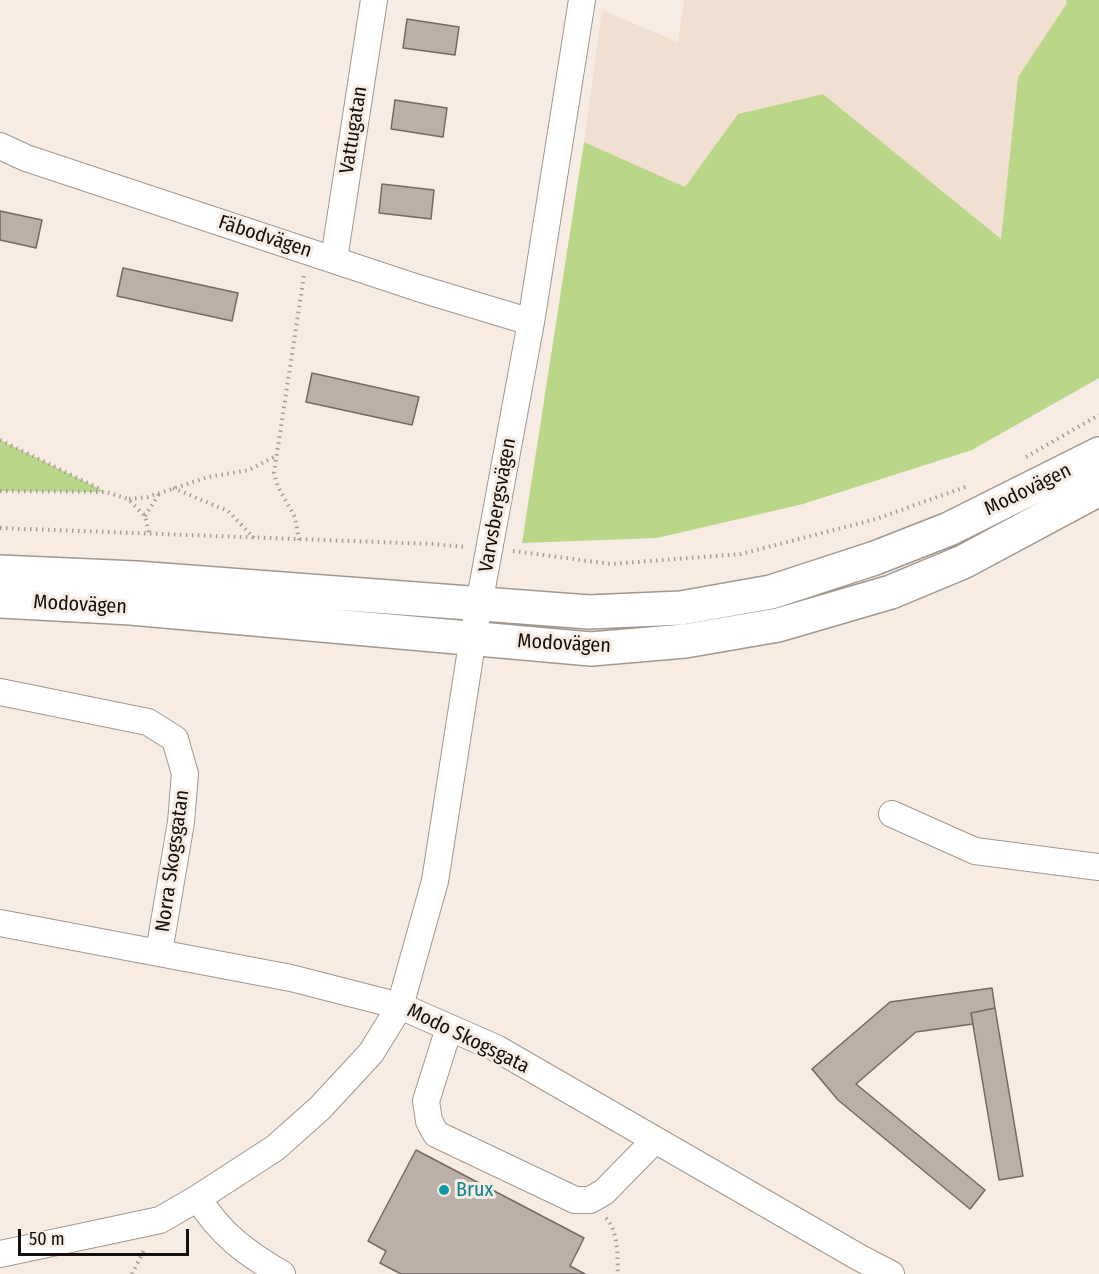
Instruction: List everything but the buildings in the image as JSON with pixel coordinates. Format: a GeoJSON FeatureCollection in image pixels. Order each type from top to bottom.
{"type":"FeatureCollection","features":[{"type":"Feature","properties":{"kind":"main road","name":"Modovägen"},"geometry":{"type":"LineString","coordinates":[[0,572],[136,578],[590,612],[681,608],[771,592],[875,558],[949,529],[1099,454]]}},
{"type":"Feature","properties":{"kind":"main road","name":"Modovägen"},"geometry":{"type":"LineString","coordinates":[[0,601],[131,608],[591,649],[685,641],[778,625],[891,592],[963,562],[1099,489]]}},
{"type":"Feature","properties":{"kind":"street","name":"Vattugatan"},"geometry":{"type":"LineString","coordinates":[[334,259],[374,0]]}},
{"type":"Feature","properties":{"kind":"street","name":"Varvsbergsvägen"},"geometry":{"type":"LineString","coordinates":[[0,1254],[160,1220],[198,1198],[275,1148],[320,1108],[371,1053],[400,1006],[435,881],[473,637],[531,322],[582,0]]}},
{"type":"Feature","properties":{"kind":"street","name":"Fäbodvägen"},"geometry":{"type":"LineString","coordinates":[[0,146],[26,158],[418,288],[531,322]]}},
{"type":"Feature","properties":{"kind":"street","name":"Norra Skogsgatan"},"geometry":{"type":"LineString","coordinates":[[0,692],[148,722],[175,739],[185,774],[181,822],[159,952]]}},
{"type":"Feature","properties":{"kind":"street"},"geometry":{"type":"LineString","coordinates":[[892,814],[975,851],[1099,867]]}},
{"type":"Feature","properties":{"kind":"street","name":"Modo Skogsgata"},"geometry":{"type":"LineString","coordinates":[[0,923],[291,978],[400,1006],[496,1048],[891,1274]]}},
{"type":"Feature","properties":{"kind":"street"},"geometry":{"type":"LineString","coordinates":[[449,1028],[426,1101],[429,1121],[436,1134],[575,1200],[590,1200],[604,1192],[655,1140]]}},
{"type":"Feature","properties":{"kind":"street"},"geometry":{"type":"LineString","coordinates":[[198,1198],[211,1219],[236,1243],[282,1274]]}},
{"type":"Feature","properties":{"kind":"path"},"geometry":{"type":"LineString","coordinates":[[299,540],[295,517],[278,488],[274,473],[308,251]]}},
{"type":"Feature","properties":{"kind":"path"},"geometry":{"type":"LineString","coordinates":[[1017,462],[1099,415]]}},
{"type":"Feature","properties":{"kind":"path"},"geometry":{"type":"LineString","coordinates":[[0,440],[106,492],[128,499],[148,497],[208,477],[249,470],[276,455]]}},
{"type":"Feature","properties":{"kind":"path"},"geometry":{"type":"LineString","coordinates":[[0,528],[432,544],[531,553],[611,564],[741,554],[876,519],[975,484]]}},
{"type":"Feature","properties":{"kind":"path"},"geometry":{"type":"LineString","coordinates":[[172,488],[228,511],[254,539]]}},
{"type":"Feature","properties":{"kind":"path"},"geometry":{"type":"LineString","coordinates":[[0,491],[106,492]]}},
{"type":"Feature","properties":{"kind":"path"},"geometry":{"type":"LineString","coordinates":[[145,516],[160,492]]}},
{"type":"Feature","properties":{"kind":"path"},"geometry":{"type":"LineString","coordinates":[[128,499],[145,516],[149,534]]}},
{"type":"Feature","properties":{"kind":"path"},"geometry":{"type":"LineString","coordinates":[[590,1200],[609,1221],[616,1242],[618,1274]]}},
{"type":"Feature","properties":{"kind":"shaded area"},"geometry":{"type":"Polygon","coordinates":[[[684,0],[1066,0],[1067,3],[1018,77],[1001,239],[823,94],[738,114],[685,187],[584,142],[602,10],[678,42],[684,0]]]}},
{"type":"Feature","properties":{"kind":"green space"},"geometry":{"type":"Polygon","coordinates":[[[1066,0],[1099,0],[1099,378],[972,450],[803,504],[657,538],[522,543],[584,142],[685,187],[738,114],[823,94],[1001,239],[1018,77],[1067,3],[1066,0]]]}},
{"type":"Feature","properties":{"kind":"green space"},"geometry":{"type":"Polygon","coordinates":[[[0,440],[106,492],[0,491],[0,440]]]}},
{"type":"Feature","properties":{"kind":"place","name":"Brux"},"geometry":{"type":"Point","coordinates":[444,1190]}}]}
